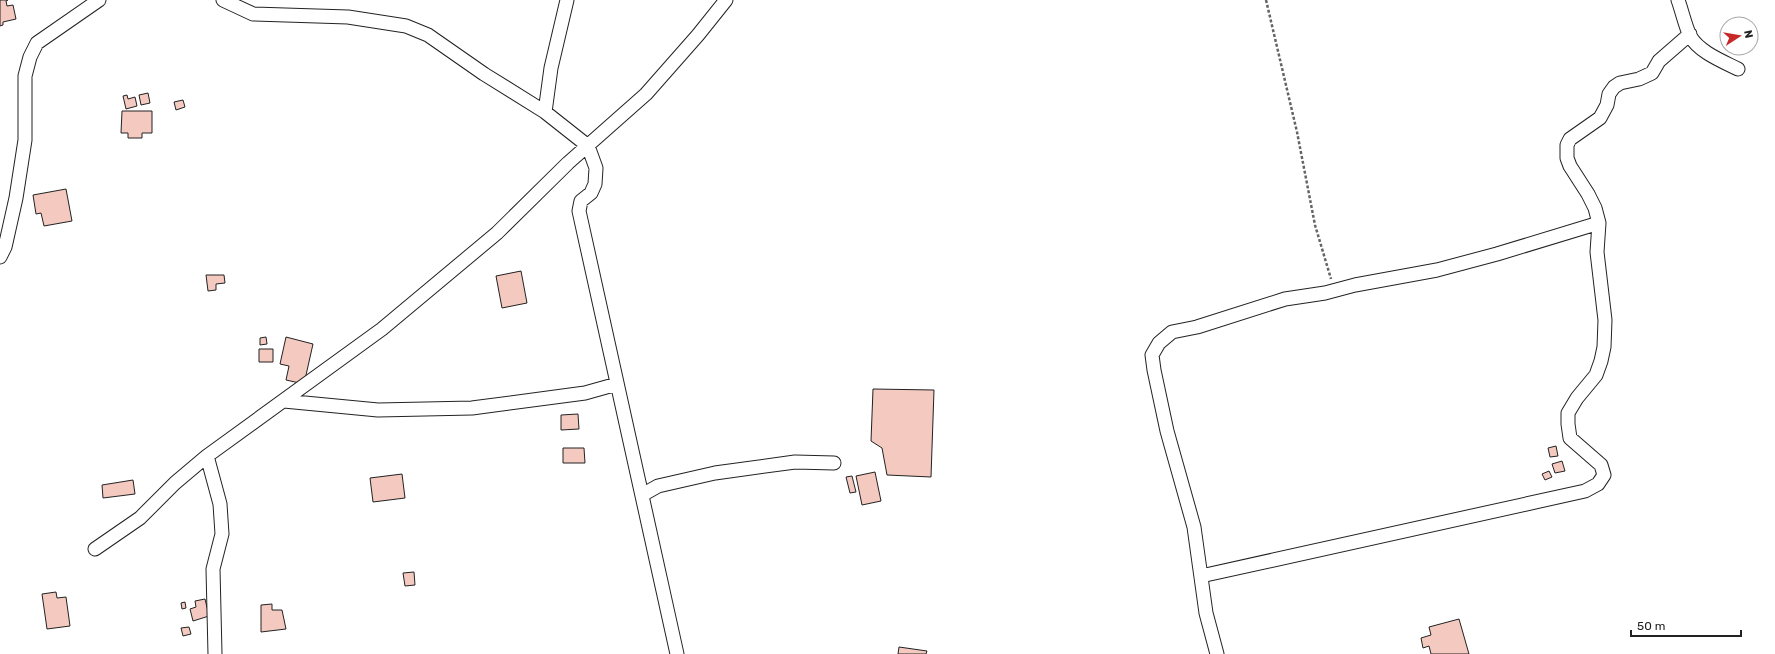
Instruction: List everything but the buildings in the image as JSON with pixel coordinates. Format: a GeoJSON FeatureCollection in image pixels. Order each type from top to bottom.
{"type":"FeatureCollection","features":[{"type":"Feature","properties":{"kind":"street"},"geometry":{"type":"LineString","coordinates":[[0,257],[5,248],[16,198],[25,140],[25,76],[30,57],[37,43],[99,0]]}},
{"type":"Feature","properties":{"kind":"street"},"geometry":{"type":"LineString","coordinates":[[223,0],[253,14],[348,18],[406,26],[428,35],[484,74],[545,112],[588,146],[596,168],[595,184],[591,193],[581,201],[579,211],[616,384],[677,654]]}},
{"type":"Feature","properties":{"kind":"street"},"geometry":{"type":"LineString","coordinates":[[545,112],[551,68],[567,0]]}},
{"type":"Feature","properties":{"kind":"street"},"geometry":{"type":"LineString","coordinates":[[95,549],[140,518],[175,483],[207,456],[382,329],[497,233],[568,163],[646,94],[698,35],[726,0]]}},
{"type":"Feature","properties":{"kind":"street"},"geometry":{"type":"LineString","coordinates":[[1678,0],[1694,41],[1715,57],[1738,69]]}},
{"type":"Feature","properties":{"kind":"street"},"geometry":{"type":"LineString","coordinates":[[1201,576],[1585,491],[1598,484],[1604,475],[1601,465],[1570,438],[1568,424],[1568,412],[1577,398],[1596,375],[1604,347],[1605,320],[1597,252],[1598,223],[1595,208],[1570,166],[1567,158],[1567,145],[1570,139],[1600,118],[1607,105],[1609,94],[1614,87],[1620,83],[1652,73],[1659,62],[1690,34]]}},
{"type":"Feature","properties":{"kind":"street"},"geometry":{"type":"LineString","coordinates":[[1217,654],[1206,613],[1194,527],[1161,406],[1152,355],[1159,343],[1172,332],[1197,327],[1285,299],[1325,293],[1355,285],[1452,266],[1497,254],[1598,223]]}},
{"type":"Feature","properties":{"kind":"street"},"geometry":{"type":"LineString","coordinates":[[284,401],[378,410],[472,408],[585,393],[616,384]]}},
{"type":"Feature","properties":{"kind":"street"},"geometry":{"type":"LineString","coordinates":[[207,456],[220,504],[222,534],[213,569],[215,654]]}},
{"type":"Feature","properties":{"kind":"street"},"geometry":{"type":"LineString","coordinates":[[642,495],[658,486],[715,473],[795,462],[834,463]]}},
{"type":"Feature","properties":{"kind":"path"},"geometry":{"type":"LineString","coordinates":[[1266,0],[1297,132],[1315,225],[1332,283],[1325,293]]}}]}
